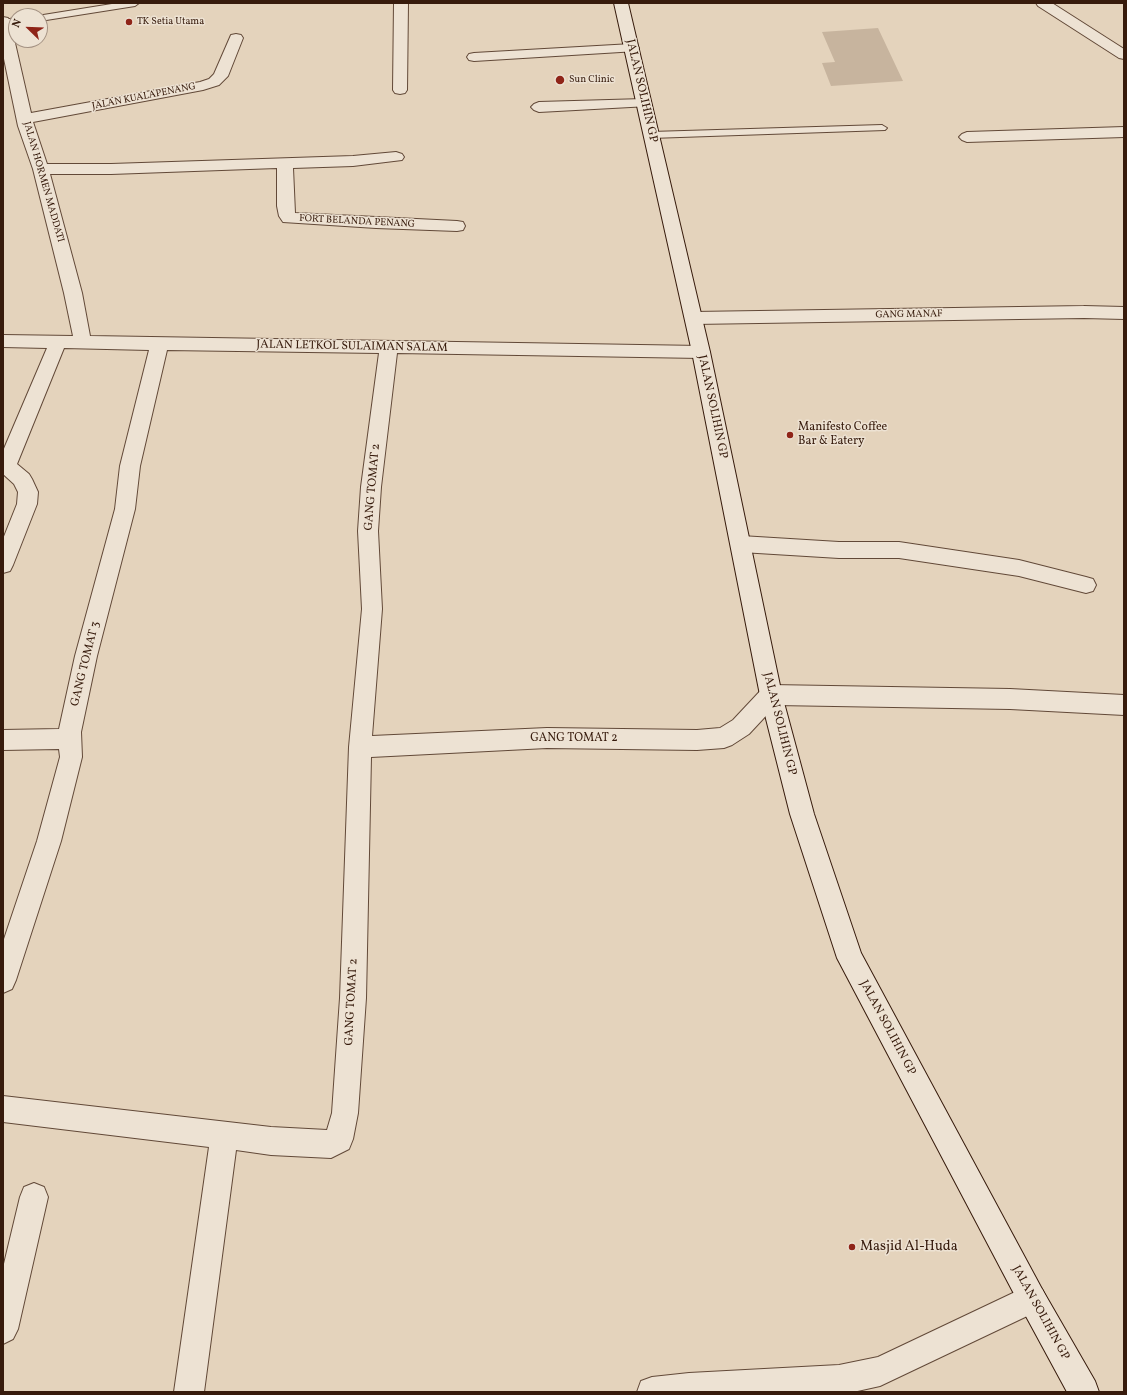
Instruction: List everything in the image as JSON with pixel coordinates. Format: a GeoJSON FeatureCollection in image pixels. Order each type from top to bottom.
{"type":"FeatureCollection","features":[{"type":"Feature","properties":{"kind":"street"},"geometry":{"type":"LineString","coordinates":[[400,90],[401,3]]}},
{"type":"Feature","properties":{"kind":"street","name":"JALAN SOLIHIN GP"},"geometry":{"type":"LineString","coordinates":[[621,3],[694,318],[771,695],[802,814],[850,958],[1032,1300],[1084,1392]]}},
{"type":"Feature","properties":{"kind":"street"},"geometry":{"type":"LineString","coordinates":[[1044,3],[1124,54]]}},
{"type":"Feature","properties":{"kind":"street","name":"JALAN HORMEN MADDATI"},"geometry":{"type":"LineString","coordinates":[[3,22],[25,119],[41,169],[73,293],[83,343]]}},
{"type":"Feature","properties":{"kind":"street","name":"JALAN KUALAPENANG"},"geometry":{"type":"LineString","coordinates":[[25,119],[203,86],[214,82],[221,76],[236,38]]}},
{"type":"Feature","properties":{"kind":"street"},"geometry":{"type":"LineString","coordinates":[[474,57],[632,48]]}},
{"type":"Feature","properties":{"kind":"street"},"geometry":{"type":"LineString","coordinates":[[539,107],[644,103]]}},
{"type":"Feature","properties":{"kind":"street"},"geometry":{"type":"LineString","coordinates":[[967,137],[1124,132]]}},
{"type":"Feature","properties":{"kind":"street"},"geometry":{"type":"LineString","coordinates":[[41,169],[111,170],[353,161],[396,157]]}},
{"type":"Feature","properties":{"kind":"street","name":"FORT BELANDA PENANG"},"geometry":{"type":"LineString","coordinates":[[284,163],[285,206],[287,216],[289,218],[457,226]]}},
{"type":"Feature","properties":{"kind":"street","name":"GANG MANAF"},"geometry":{"type":"LineString","coordinates":[[694,318],[1084,312],[1124,313]]}},
{"type":"Feature","properties":{"kind":"street","name":"JALAN LETKOL SULAIMAN SALAM"},"geometry":{"type":"LineString","coordinates":[[3,341],[701,352]]}},
{"type":"Feature","properties":{"kind":"street"},"geometry":{"type":"LineString","coordinates":[[3,565],[27,504],[28,492],[22,479],[9,468],[7,464],[58,342]]}},
{"type":"Feature","properties":{"kind":"street","name":"GANG TOMAT 3"},"geometry":{"type":"LineString","coordinates":[[3,980],[49,841],[71,757],[69,740],[86,656],[125,509],[130,466],[159,344]]}},
{"type":"Feature","properties":{"kind":"street","name":"GANG TOMAT 2"},"geometry":{"type":"LineString","coordinates":[[3,1109],[271,1141],[331,1144],[339,1139],[342,1133],[353,998],[360,747],[372,609],[368,531],[371,486],[389,348]]}},
{"type":"Feature","properties":{"kind":"street"},"geometry":{"type":"LineString","coordinates":[[741,544],[839,550],[899,550],[1019,568],[1086,585]]}},
{"type":"Feature","properties":{"kind":"street"},"geometry":{"type":"LineString","coordinates":[[771,695],[1010,699],[1124,705]]}},
{"type":"Feature","properties":{"kind":"street","name":"GANG TOMAT 2"},"geometry":{"type":"LineString","coordinates":[[360,747],[547,738],[697,740],[724,738],[740,727],[771,695]]}},
{"type":"Feature","properties":{"kind":"street"},"geometry":{"type":"LineString","coordinates":[[3,740],[69,740]]}},
{"type":"Feature","properties":{"kind":"street"},"geometry":{"type":"LineString","coordinates":[[189,1392],[224,1135]]}},
{"type":"Feature","properties":{"kind":"street"},"geometry":{"type":"LineString","coordinates":[[3,1330],[34,1197]]}},
{"type":"Feature","properties":{"kind":"street"},"geometry":{"type":"LineString","coordinates":[[652,1392],[689,1388],[839,1380],[880,1371],[1032,1300]]}},
{"type":"Feature","properties":{"kind":"lane"},"geometry":{"type":"LineString","coordinates":[[48,17],[135,3]]}},
{"type":"Feature","properties":{"kind":"lane"},"geometry":{"type":"LineString","coordinates":[[651,135],[882,128]]}},
{"type":"Feature","properties":{"kind":"shaded area"},"geometry":{"type":"Polygon","coordinates":[[[878,28],[903,81],[831,86],[822,63],[835,62],[822,32],[878,28]]]}},
{"type":"Feature","properties":{"kind":"place","name":"TK Setia Utama"},"geometry":{"type":"Point","coordinates":[129,22]}},
{"type":"Feature","properties":{"kind":"place","name":"Sun Clinic"},"geometry":{"type":"Point","coordinates":[560,80]}},
{"type":"Feature","properties":{"kind":"place","name":"Manifesto Coffee Bar & Eatery"},"geometry":{"type":"Point","coordinates":[790,435]}},
{"type":"Feature","properties":{"kind":"place","name":"Masjid Al-Huda"},"geometry":{"type":"Point","coordinates":[852,1247]}}]}
